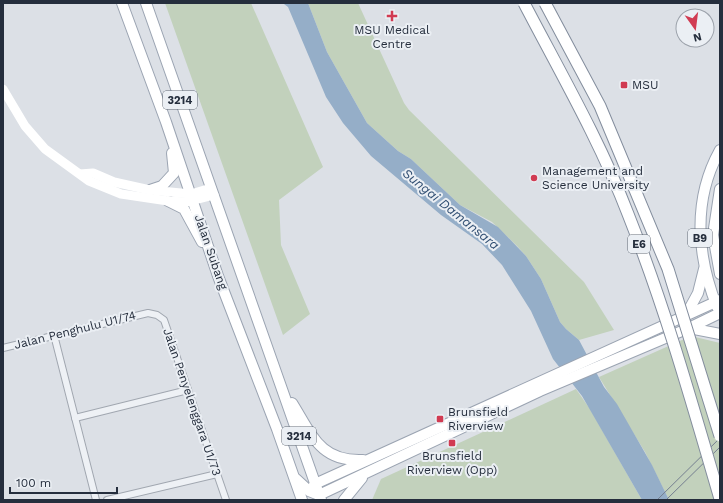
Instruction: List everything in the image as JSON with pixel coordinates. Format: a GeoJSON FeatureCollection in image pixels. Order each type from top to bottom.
{"type":"FeatureCollection","features":[{"type":"Feature","properties":{"kind":"highway","name":"E6"},"geometry":{"type":"LineString","coordinates":[[524,3],[585,121],[628,213],[668,324],[720,499]]}},
{"type":"Feature","properties":{"kind":"highway","name":"E6"},"geometry":{"type":"LineString","coordinates":[[545,3],[600,106],[668,269],[720,436]]}},
{"type":"Feature","properties":{"kind":"main road","name":"Jalan Subang"},"geometry":{"type":"LineString","coordinates":[[122,3],[166,122],[218,276],[294,477],[306,493]]}},
{"type":"Feature","properties":{"kind":"main road","name":"Jalan Subang"},"geometry":{"type":"LineString","coordinates":[[146,3],[283,388],[306,493]]}},
{"type":"Feature","properties":{"kind":"main road"},"geometry":{"type":"LineString","coordinates":[[150,190],[162,186],[174,173],[174,164],[166,122]]}},
{"type":"Feature","properties":{"kind":"main road","name":"B9"},"geometry":{"type":"LineString","coordinates":[[720,150],[710,172],[700,219],[700,237],[704,267],[717,301],[720,314]]}},
{"type":"Feature","properties":{"kind":"main road","name":"B9"},"geometry":{"type":"LineString","coordinates":[[720,189],[713,235],[720,274]]}},
{"type":"Feature","properties":{"kind":"main road"},"geometry":{"type":"LineString","coordinates":[[168,201],[184,209],[218,276]]}},
{"type":"Feature","properties":{"kind":"main road"},"geometry":{"type":"LineString","coordinates":[[686,316],[698,293],[703,278],[704,267]]}},
{"type":"Feature","properties":{"kind":"main road"},"geometry":{"type":"LineString","coordinates":[[294,500],[369,459],[613,354],[717,301]]}},
{"type":"Feature","properties":{"kind":"main road"},"geometry":{"type":"LineString","coordinates":[[613,354],[690,328],[720,314]]}},
{"type":"Feature","properties":{"kind":"main road"},"geometry":{"type":"LineString","coordinates":[[690,328],[720,334]]}},
{"type":"Feature","properties":{"kind":"main road"},"geometry":{"type":"LineString","coordinates":[[306,493],[320,498],[538,387]]}},
{"type":"Feature","properties":{"kind":"main road"},"geometry":{"type":"LineString","coordinates":[[283,388],[324,451],[340,459],[369,459]]}},
{"type":"Feature","properties":{"kind":"main road"},"geometry":{"type":"LineString","coordinates":[[344,500],[365,475]]}},
{"type":"Feature","properties":{"kind":"street"},"geometry":{"type":"LineString","coordinates":[[3,89],[24,126],[45,149],[89,181],[121,194],[168,201],[192,197],[213,191]]}},
{"type":"Feature","properties":{"kind":"street"},"geometry":{"type":"LineString","coordinates":[[80,174],[93,173],[114,182],[192,197]]}},
{"type":"Feature","properties":{"kind":"street","name":"Jalan Penghulu U1/74"},"geometry":{"type":"LineString","coordinates":[[3,348],[148,313]]}},
{"type":"Feature","properties":{"kind":"street","name":"Jalan Penyelenggara U1/73"},"geometry":{"type":"LineString","coordinates":[[148,313],[157,315],[164,320],[226,500]]}},
{"type":"Feature","properties":{"kind":"street"},"geometry":{"type":"LineString","coordinates":[[54,336],[96,500]]}},
{"type":"Feature","properties":{"kind":"street"},"geometry":{"type":"LineString","coordinates":[[75,418],[188,390]]}},
{"type":"Feature","properties":{"kind":"street"},"geometry":{"type":"LineString","coordinates":[[107,500],[217,474]]}},
{"type":"Feature","properties":{"kind":"green space"},"geometry":{"type":"Polygon","coordinates":[[[165,3],[251,3],[323,167],[279,200],[281,245],[310,314],[283,335],[165,3]]]}},
{"type":"Feature","properties":{"kind":"green space"},"geometry":{"type":"Polygon","coordinates":[[[308,3],[358,3],[404,103],[409,110],[584,282],[614,330],[579,340],[560,322],[541,279],[526,256],[517,246],[492,222],[460,205],[411,159],[398,151],[367,123],[327,52],[308,3]]]}},
{"type":"Feature","properties":{"kind":"green space"},"geometry":{"type":"Polygon","coordinates":[[[691,336],[720,343],[720,500],[669,500],[645,452],[599,377],[691,336]]]}},
{"type":"Feature","properties":{"kind":"green space"},"geometry":{"type":"Polygon","coordinates":[[[576,389],[590,409],[642,500],[372,500],[381,479],[576,389]]]}},
{"type":"Feature","properties":{"kind":"water","name":"Sungai Damansara"},"geometry":{"type":"Polygon","coordinates":[[[274,3],[308,3],[327,52],[367,123],[398,151],[411,159],[460,205],[498,227],[526,256],[541,279],[560,322],[579,340],[604,387],[617,404],[652,465],[669,500],[642,500],[582,396],[553,359],[531,311],[502,265],[482,244],[441,215],[371,156],[343,123],[326,97],[288,7],[284,4],[274,3]]]}},
{"type":"Feature","properties":{"kind":"tram line"},"geometry":{"type":"LineString","coordinates":[[657,500],[720,438]]}},
{"type":"Feature","properties":{"kind":"tram line"},"geometry":{"type":"LineString","coordinates":[[666,500],[720,447]]}},
{"type":"Feature","properties":{"kind":"place","name":"MSU Medical Centre"},"geometry":{"type":"Point","coordinates":[392,16]}},
{"type":"Feature","properties":{"kind":"place","name":"MSU"},"geometry":{"type":"Point","coordinates":[624,85]}},
{"type":"Feature","properties":{"kind":"place","name":"Management and Science University"},"geometry":{"type":"Point","coordinates":[534,178]}},
{"type":"Feature","properties":{"kind":"place","name":"Brunsfield Riverview"},"geometry":{"type":"Point","coordinates":[440,419]}},
{"type":"Feature","properties":{"kind":"place","name":"Brunsfield Riverview (Opp)"},"geometry":{"type":"Point","coordinates":[452,443]}}]}
